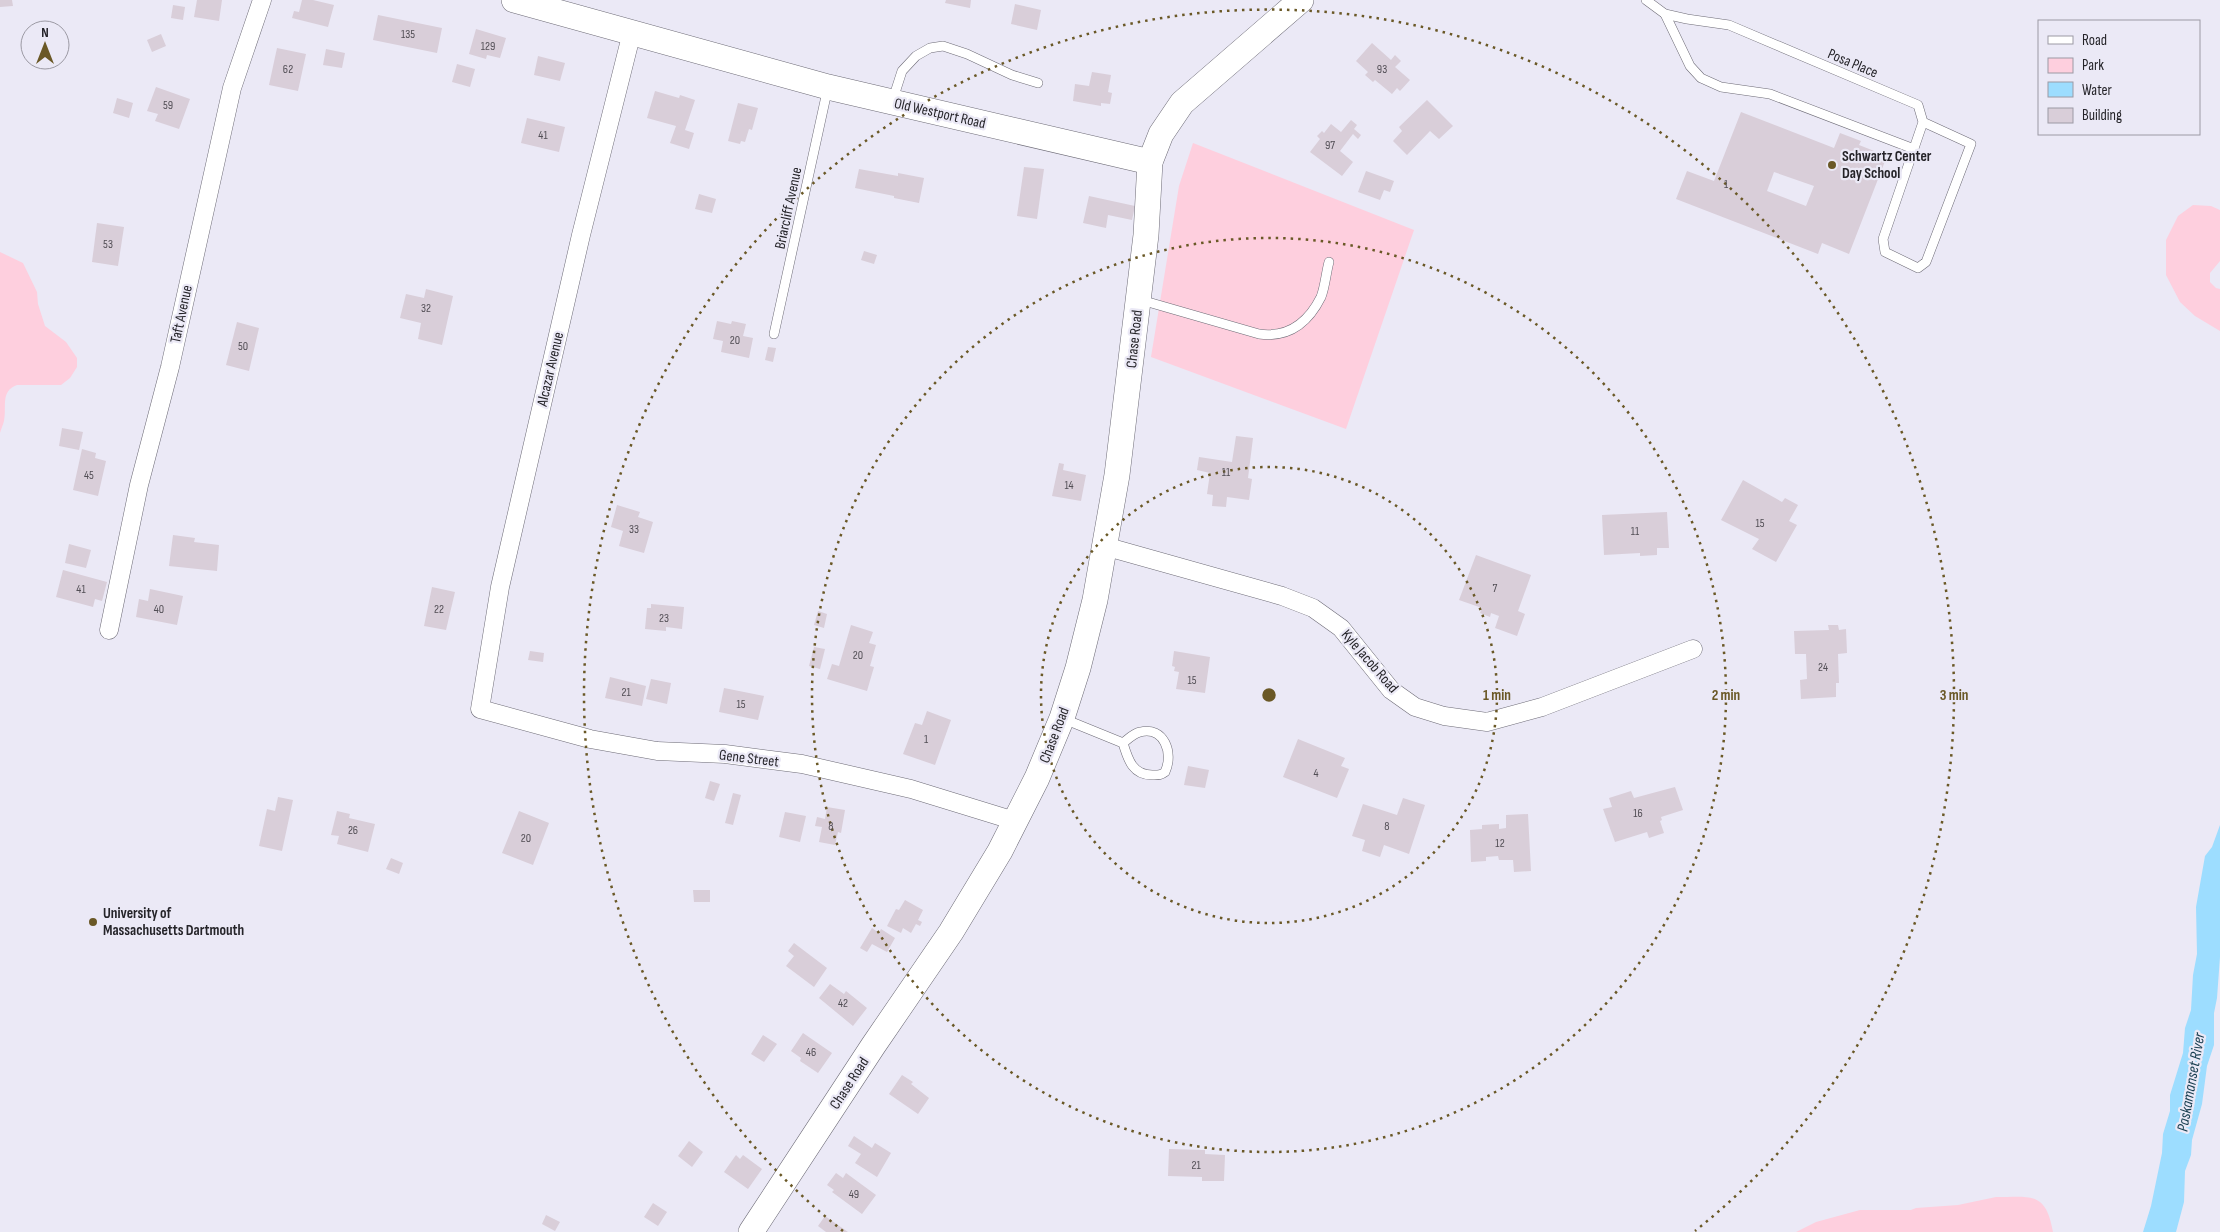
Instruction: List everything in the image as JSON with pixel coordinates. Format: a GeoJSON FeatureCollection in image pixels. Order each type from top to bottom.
{"type":"FeatureCollection","features":[{"type":"Feature","properties":{"kind":"street","name":"Taft Avenue"},"geometry":{"type":"LineString","coordinates":[[109,630],[139,485],[170,367],[230,97],[262,0]]}},
{"type":"Feature","properties":{"kind":"street"},"geometry":{"type":"LineString","coordinates":[[1150,162],[1161,134],[1182,103],[1301,0]]}},
{"type":"Feature","properties":{"kind":"street","name":"Old Westport Road"},"geometry":{"type":"LineString","coordinates":[[524,1],[691,50],[828,87],[1150,162]]}},
{"type":"Feature","properties":{"kind":"street","name":"Alcazar Avenue"},"geometry":{"type":"LineString","coordinates":[[480,709],[502,579],[581,235],[632,32]]}},
{"type":"Feature","properties":{"kind":"street","name":"Chase Road"},"geometry":{"type":"LineString","coordinates":[[751,1232],[873,1046],[951,932],[1016,821],[1037,778],[1062,718],[1078,668],[1090,619],[1117,475],[1146,235],[1150,162]]}},
{"type":"Feature","properties":{"kind":"street","name":"Kyle Jacob Road"},"geometry":{"type":"LineString","coordinates":[[1104,546],[1282,596],[1314,608],[1341,628],[1392,690],[1416,707],[1444,716],[1487,722],[1542,707],[1693,650]]}},
{"type":"Feature","properties":{"kind":"street","name":"Gene Street"},"geometry":{"type":"LineString","coordinates":[[480,709],[590,739],[657,751],[725,754],[802,764],[911,789],[1016,821]]}},
{"type":"Feature","properties":{"kind":"lane","name":"Posa Place"},"geometry":{"type":"LineString","coordinates":[[1646,0],[1665,14],[1729,25],[1918,105],[1923,122]]}},
{"type":"Feature","properties":{"kind":"lane"},"geometry":{"type":"LineString","coordinates":[[1665,14],[1686,60],[1701,78],[1721,87],[1770,94],[1914,149]]}},
{"type":"Feature","properties":{"kind":"lane"},"geometry":{"type":"LineString","coordinates":[[892,102],[902,71],[916,56],[930,48],[943,46],[967,54],[1012,75],[1038,83]]}},
{"type":"Feature","properties":{"kind":"lane","name":"Briarcliff Avenue"},"geometry":{"type":"LineString","coordinates":[[774,334],[828,87]]}},
{"type":"Feature","properties":{"kind":"lane"},"geometry":{"type":"LineString","coordinates":[[1923,122],[1971,144],[1926,262],[1918,268],[1885,252],[1883,239],[1923,122]]}},
{"type":"Feature","properties":{"kind":"lane"},"geometry":{"type":"LineString","coordinates":[[1138,299],[1259,334],[1271,336],[1283,334],[1294,330],[1304,322],[1321,296],[1329,262]]}},
{"type":"Feature","properties":{"kind":"lane"},"geometry":{"type":"LineString","coordinates":[[1062,718],[1123,743]]}},
{"type":"Feature","properties":{"kind":"lane"},"geometry":{"type":"LineString","coordinates":[[1138,732],[1152,732],[1159,735],[1164,740],[1168,749],[1169,759],[1165,772],[1160,775],[1148,776],[1138,772],[1128,760],[1123,743],[1138,732]]}},
{"type":"Feature","properties":{"kind":"green space"},"geometry":{"type":"Polygon","coordinates":[[[1193,143],[1414,230],[1346,429],[1151,357],[1179,186],[1193,143]]]}},
{"type":"Feature","properties":{"kind":"green space"},"geometry":{"type":"Polygon","coordinates":[[[2193,205],[2211,206],[2220,210],[2220,261],[2210,273],[2210,282],[2220,289],[2220,331],[2195,316],[2180,302],[2166,275],[2166,240],[2178,216],[2193,205]]]}},
{"type":"Feature","properties":{"kind":"green space"},"geometry":{"type":"Polygon","coordinates":[[[0,252],[23,263],[37,292],[38,304],[45,326],[66,342],[77,358],[77,367],[70,378],[61,385],[17,385],[8,391],[5,400],[5,416],[0,433],[0,252]]]}},
{"type":"Feature","properties":{"kind":"green space"},"geometry":{"type":"Polygon","coordinates":[[[1996,1197],[2028,1197],[2035,1199],[2046,1209],[2053,1232],[1796,1232],[1816,1222],[1860,1210],[1911,1210],[1958,1205],[1996,1197]]]}},
{"type":"Feature","properties":{"kind":"water","name":"Paskamanset River"},"geometry":{"type":"Polygon","coordinates":[[[2220,825],[2220,957],[2214,1013],[2214,1045],[2207,1066],[2202,1104],[2192,1140],[2191,1155],[2185,1171],[2184,1202],[2176,1232],[2143,1232],[2151,1206],[2162,1153],[2163,1134],[2170,1111],[2170,1095],[2183,1053],[2185,1028],[2191,1010],[2193,975],[2197,954],[2196,907],[2205,856],[2212,847],[2220,825]]]}},
{"type":"Feature","properties":{"kind":"building"},"geometry":{"type":"Polygon","coordinates":[[[0,0],[12,0],[13,6],[0,7],[0,0]]]}},
{"type":"Feature","properties":{"kind":"building"},"geometry":{"type":"Polygon","coordinates":[[[197,0],[222,0],[219,21],[194,17],[197,0]]]}},
{"type":"Feature","properties":{"kind":"building"},"geometry":{"type":"Polygon","coordinates":[[[302,0],[313,0],[334,5],[328,27],[292,18],[294,11],[299,12],[302,0]]]}},
{"type":"Feature","properties":{"kind":"building"},"geometry":{"type":"Polygon","coordinates":[[[946,0],[971,0],[970,8],[945,3],[946,0]]]}},
{"type":"Feature","properties":{"kind":"building"},"geometry":{"type":"Polygon","coordinates":[[[1015,4],[1041,10],[1037,30],[1011,24],[1015,4]]]}},
{"type":"Feature","properties":{"kind":"building"},"geometry":{"type":"Polygon","coordinates":[[[173,5],[185,7],[183,20],[171,18],[173,5]]]}},
{"type":"Feature","properties":{"kind":"building"},"geometry":{"type":"Polygon","coordinates":[[[378,15],[442,28],[437,53],[373,40],[378,15]]]}},
{"type":"Feature","properties":{"kind":"building"},"geometry":{"type":"Polygon","coordinates":[[[476,29],[506,38],[500,58],[487,55],[486,59],[469,54],[476,29]]]}},
{"type":"Feature","properties":{"kind":"building"},"geometry":{"type":"Polygon","coordinates":[[[161,34],[166,46],[152,52],[147,40],[161,34]]]}},
{"type":"Feature","properties":{"kind":"building"},"geometry":{"type":"Polygon","coordinates":[[[1372,43],[1391,60],[1395,55],[1401,61],[1395,67],[1410,80],[1400,91],[1397,88],[1392,94],[1375,80],[1373,82],[1365,75],[1368,72],[1356,61],[1372,43]]]}},
{"type":"Feature","properties":{"kind":"building"},"geometry":{"type":"Polygon","coordinates":[[[277,48],[306,54],[298,91],[269,85],[277,48]]]}},
{"type":"Feature","properties":{"kind":"building"},"geometry":{"type":"Polygon","coordinates":[[[326,49],[345,53],[342,68],[323,65],[326,49]]]}},
{"type":"Feature","properties":{"kind":"building"},"geometry":{"type":"Polygon","coordinates":[[[538,56],[565,63],[560,81],[534,75],[538,56]]]}},
{"type":"Feature","properties":{"kind":"building"},"geometry":{"type":"Polygon","coordinates":[[[457,64],[475,69],[470,87],[452,82],[457,64]]]}},
{"type":"Feature","properties":{"kind":"building"},"geometry":{"type":"Polygon","coordinates":[[[1092,72],[1111,75],[1108,92],[1112,93],[1110,104],[1101,103],[1101,106],[1073,101],[1075,84],[1089,86],[1092,72]]]}},
{"type":"Feature","properties":{"kind":"building"},"geometry":{"type":"Polygon","coordinates":[[[156,87],[190,99],[179,129],[155,121],[158,114],[147,111],[156,87]]]}},
{"type":"Feature","properties":{"kind":"building"},"geometry":{"type":"Polygon","coordinates":[[[655,91],[679,98],[680,95],[695,100],[685,130],[694,133],[689,149],[670,143],[676,126],[647,118],[655,91]]]}},
{"type":"Feature","properties":{"kind":"building"},"geometry":{"type":"Polygon","coordinates":[[[117,98],[133,103],[129,118],[113,113],[117,98]]]}},
{"type":"Feature","properties":{"kind":"building"},"geometry":{"type":"Polygon","coordinates":[[[1427,100],[1453,126],[1439,139],[1430,131],[1407,155],[1393,141],[1402,131],[1399,127],[1427,100]]]}},
{"type":"Feature","properties":{"kind":"building"},"geometry":{"type":"Polygon","coordinates":[[[738,103],[758,108],[752,130],[749,129],[745,142],[741,141],[740,144],[728,141],[738,103]]]}},
{"type":"Feature","properties":{"kind":"building"},"geometry":{"type":"Polygon","coordinates":[[[1741,112],[1834,148],[1840,133],[1861,141],[1859,145],[1887,156],[1849,254],[1822,243],[1818,254],[1676,199],[1687,171],[1714,181],[1741,112]],[[1774,172],[1767,191],[1806,206],[1814,186],[1774,172]]]}},
{"type":"Feature","properties":{"kind":"building"},"geometry":{"type":"Polygon","coordinates":[[[527,118],[565,127],[559,152],[521,143],[527,118]]]}},
{"type":"Feature","properties":{"kind":"building"},"geometry":{"type":"Polygon","coordinates":[[[1351,120],[1357,125],[1354,129],[1361,135],[1358,139],[1353,134],[1340,151],[1353,162],[1342,176],[1310,152],[1320,139],[1317,136],[1322,131],[1324,133],[1331,124],[1341,132],[1351,120]]]}},
{"type":"Feature","properties":{"kind":"building"},"geometry":{"type":"Polygon","coordinates":[[[1024,167],[1044,169],[1037,219],[1017,216],[1024,167]]]}},
{"type":"Feature","properties":{"kind":"building"},"geometry":{"type":"Polygon","coordinates":[[[859,169],[898,176],[898,173],[924,178],[919,203],[855,188],[859,169]]]}},
{"type":"Feature","properties":{"kind":"building"},"geometry":{"type":"Polygon","coordinates":[[[1366,171],[1394,181],[1390,192],[1384,190],[1380,200],[1358,192],[1366,171]]]}},
{"type":"Feature","properties":{"kind":"building"},"geometry":{"type":"Polygon","coordinates":[[[699,194],[716,199],[712,213],[695,209],[699,194]]]}},
{"type":"Feature","properties":{"kind":"building"},"geometry":{"type":"Polygon","coordinates":[[[1089,196],[1135,206],[1132,220],[1108,215],[1106,228],[1083,223],[1089,196]]]}},
{"type":"Feature","properties":{"kind":"building"},"geometry":{"type":"Polygon","coordinates":[[[97,223],[124,227],[118,266],[92,262],[97,223]]]}},
{"type":"Feature","properties":{"kind":"building"},"geometry":{"type":"Polygon","coordinates":[[[864,251],[877,255],[874,264],[861,260],[864,251]]]}},
{"type":"Feature","properties":{"kind":"building"},"geometry":{"type":"Polygon","coordinates":[[[426,289],[453,296],[442,345],[418,339],[421,323],[400,318],[406,294],[424,298],[426,289]]]}},
{"type":"Feature","properties":{"kind":"building"},"geometry":{"type":"Polygon","coordinates":[[[717,321],[731,324],[732,321],[746,324],[743,336],[753,338],[749,358],[721,352],[723,341],[713,339],[717,321]]]}},
{"type":"Feature","properties":{"kind":"building"},"geometry":{"type":"Polygon","coordinates":[[[237,322],[259,328],[249,371],[226,365],[237,322]]]}},
{"type":"Feature","properties":{"kind":"building"},"geometry":{"type":"Polygon","coordinates":[[[768,347],[776,348],[773,362],[765,360],[768,347]]]}},
{"type":"Feature","properties":{"kind":"building"},"geometry":{"type":"Polygon","coordinates":[[[62,428],[83,432],[79,450],[59,446],[62,428]]]}},
{"type":"Feature","properties":{"kind":"building"},"geometry":{"type":"Polygon","coordinates":[[[1236,436],[1253,438],[1248,478],[1252,479],[1249,500],[1227,497],[1226,507],[1212,506],[1213,495],[1207,494],[1210,473],[1197,470],[1199,457],[1232,462],[1236,436]]]}},
{"type":"Feature","properties":{"kind":"building"},"geometry":{"type":"Polygon","coordinates":[[[82,449],[96,453],[95,458],[106,461],[98,496],[73,490],[82,449]]]}},
{"type":"Feature","properties":{"kind":"building"},"geometry":{"type":"Polygon","coordinates":[[[1059,463],[1064,464],[1063,470],[1086,475],[1081,501],[1052,496],[1059,463]]]}},
{"type":"Feature","properties":{"kind":"building"},"geometry":{"type":"Polygon","coordinates":[[[1743,480],[1782,502],[1785,498],[1798,505],[1789,521],[1797,525],[1776,562],[1752,549],[1759,539],[1721,520],[1743,480]]]}},
{"type":"Feature","properties":{"kind":"building"},"geometry":{"type":"Polygon","coordinates":[[[617,505],[640,512],[638,517],[653,522],[644,553],[619,546],[623,531],[611,527],[617,505]]]}},
{"type":"Feature","properties":{"kind":"building"},"geometry":{"type":"Polygon","coordinates":[[[1667,512],[1669,548],[1657,548],[1657,555],[1640,556],[1640,553],[1604,555],[1602,515],[1667,512]]]}},
{"type":"Feature","properties":{"kind":"building"},"geometry":{"type":"Polygon","coordinates":[[[173,535],[195,538],[194,542],[219,545],[217,571],[169,566],[173,535]]]}},
{"type":"Feature","properties":{"kind":"building"},"geometry":{"type":"Polygon","coordinates":[[[69,544],[91,550],[86,568],[65,563],[69,544]]]}},
{"type":"Feature","properties":{"kind":"building"},"geometry":{"type":"Polygon","coordinates":[[[1476,555],[1531,575],[1518,611],[1525,614],[1517,636],[1495,628],[1499,616],[1491,613],[1490,617],[1480,613],[1482,608],[1459,600],[1476,555]]]}},
{"type":"Feature","properties":{"kind":"building"},"geometry":{"type":"Polygon","coordinates":[[[63,570],[107,582],[102,601],[95,599],[93,607],[56,597],[63,570]]]}},
{"type":"Feature","properties":{"kind":"building"},"geometry":{"type":"Polygon","coordinates":[[[432,587],[455,592],[446,630],[424,626],[432,587]]]}},
{"type":"Feature","properties":{"kind":"building"},"geometry":{"type":"Polygon","coordinates":[[[150,589],[183,596],[177,625],[136,617],[139,599],[148,601],[150,589]]]}},
{"type":"Feature","properties":{"kind":"building"},"geometry":{"type":"Polygon","coordinates":[[[651,604],[684,607],[682,629],[666,627],[666,631],[645,629],[647,608],[651,608],[651,604]]]}},
{"type":"Feature","properties":{"kind":"building"},"geometry":{"type":"Polygon","coordinates":[[[818,611],[827,614],[824,628],[814,625],[818,611]]]}},
{"type":"Feature","properties":{"kind":"building"},"geometry":{"type":"Polygon","coordinates":[[[851,625],[873,632],[869,643],[876,645],[870,666],[874,667],[867,691],[827,679],[832,664],[839,666],[851,625]]]}},
{"type":"Feature","properties":{"kind":"building"},"geometry":{"type":"Polygon","coordinates":[[[1828,625],[1838,625],[1839,630],[1846,629],[1847,653],[1838,654],[1839,683],[1836,683],[1836,697],[1801,699],[1800,680],[1807,679],[1806,654],[1795,654],[1794,631],[1829,630],[1828,625]]]}},
{"type":"Feature","properties":{"kind":"building"},"geometry":{"type":"Polygon","coordinates":[[[814,647],[825,649],[820,669],[809,666],[814,647]]]}},
{"type":"Feature","properties":{"kind":"building"},"geometry":{"type":"Polygon","coordinates":[[[530,651],[544,653],[543,662],[528,660],[530,651]]]}},
{"type":"Feature","properties":{"kind":"building"},"geometry":{"type":"Polygon","coordinates":[[[1174,651],[1210,657],[1205,693],[1176,689],[1179,672],[1174,671],[1175,667],[1172,666],[1174,651]]]}},
{"type":"Feature","properties":{"kind":"building"},"geometry":{"type":"Polygon","coordinates":[[[610,677],[646,686],[642,706],[605,698],[610,677]]]}},
{"type":"Feature","properties":{"kind":"building"},"geometry":{"type":"Polygon","coordinates":[[[651,679],[671,683],[667,704],[646,699],[651,679]]]}},
{"type":"Feature","properties":{"kind":"building"},"geometry":{"type":"Polygon","coordinates":[[[724,688],[764,696],[758,720],[719,712],[724,688]]]}},
{"type":"Feature","properties":{"kind":"building"},"geometry":{"type":"Polygon","coordinates":[[[927,711],[951,720],[935,765],[903,754],[915,723],[922,725],[927,711]]]}},
{"type":"Feature","properties":{"kind":"building"},"geometry":{"type":"Polygon","coordinates":[[[1298,739],[1345,758],[1341,766],[1349,769],[1337,798],[1283,777],[1298,739]]]}},
{"type":"Feature","properties":{"kind":"building"},"geometry":{"type":"Polygon","coordinates":[[[1188,766],[1209,770],[1205,788],[1184,785],[1188,766]]]}},
{"type":"Feature","properties":{"kind":"building"},"geometry":{"type":"Polygon","coordinates":[[[710,781],[720,784],[714,801],[705,798],[710,781]]]}},
{"type":"Feature","properties":{"kind":"building"},"geometry":{"type":"Polygon","coordinates":[[[1675,787],[1683,810],[1661,817],[1662,820],[1660,821],[1664,833],[1649,838],[1647,832],[1615,842],[1603,809],[1612,807],[1609,798],[1631,791],[1634,798],[1675,787]]]}},
{"type":"Feature","properties":{"kind":"building"},"geometry":{"type":"Polygon","coordinates":[[[733,793],[741,795],[733,825],[725,823],[733,793]]]}},
{"type":"Feature","properties":{"kind":"building"},"geometry":{"type":"Polygon","coordinates":[[[278,797],[293,800],[282,851],[259,846],[267,809],[275,811],[278,797]]]}},
{"type":"Feature","properties":{"kind":"building"},"geometry":{"type":"Polygon","coordinates":[[[1403,798],[1425,805],[1409,854],[1384,845],[1380,857],[1362,851],[1365,840],[1352,836],[1363,804],[1397,815],[1403,798]]]}},
{"type":"Feature","properties":{"kind":"building"},"geometry":{"type":"Polygon","coordinates":[[[827,807],[845,810],[841,833],[838,832],[835,845],[819,842],[822,827],[815,826],[817,817],[825,819],[827,807]]]}},
{"type":"Feature","properties":{"kind":"building"},"geometry":{"type":"Polygon","coordinates":[[[337,811],[350,814],[349,818],[375,824],[368,852],[337,844],[339,836],[331,835],[337,811]]]}},
{"type":"Feature","properties":{"kind":"building"},"geometry":{"type":"Polygon","coordinates":[[[519,811],[549,823],[533,865],[502,853],[519,811]]]}},
{"type":"Feature","properties":{"kind":"building"},"geometry":{"type":"Polygon","coordinates":[[[785,812],[806,816],[800,842],[779,837],[785,812]]]}},
{"type":"Feature","properties":{"kind":"building"},"geometry":{"type":"Polygon","coordinates":[[[1528,814],[1531,871],[1514,872],[1513,860],[1499,860],[1498,856],[1486,857],[1486,861],[1471,862],[1470,830],[1482,829],[1482,825],[1499,824],[1499,829],[1506,828],[1506,815],[1528,814]]]}},
{"type":"Feature","properties":{"kind":"building"},"geometry":{"type":"Polygon","coordinates":[[[391,858],[403,863],[399,874],[386,869],[391,858]]]}},
{"type":"Feature","properties":{"kind":"building"},"geometry":{"type":"Polygon","coordinates":[[[693,890],[710,890],[710,902],[694,902],[693,890]]]}},
{"type":"Feature","properties":{"kind":"building"},"geometry":{"type":"Polygon","coordinates":[[[905,900],[923,910],[918,920],[922,922],[920,926],[916,924],[911,933],[903,928],[901,933],[887,926],[896,909],[899,910],[905,900]]]}},
{"type":"Feature","properties":{"kind":"building"},"geometry":{"type":"Polygon","coordinates":[[[872,928],[879,933],[881,929],[895,938],[887,952],[872,944],[867,952],[860,948],[872,928]]]}},
{"type":"Feature","properties":{"kind":"building"},"geometry":{"type":"Polygon","coordinates":[[[794,943],[827,968],[814,987],[786,966],[794,956],[788,951],[794,943]]]}},
{"type":"Feature","properties":{"kind":"building"},"geometry":{"type":"Polygon","coordinates":[[[830,984],[844,994],[846,991],[867,1008],[853,1026],[819,998],[830,984]]]}},
{"type":"Feature","properties":{"kind":"building"},"geometry":{"type":"Polygon","coordinates":[[[803,1033],[832,1053],[818,1073],[800,1061],[801,1058],[791,1051],[803,1033]]]}},
{"type":"Feature","properties":{"kind":"building"},"geometry":{"type":"Polygon","coordinates":[[[763,1035],[777,1044],[764,1062],[751,1054],[763,1035]]]}},
{"type":"Feature","properties":{"kind":"building"},"geometry":{"type":"Polygon","coordinates":[[[902,1075],[913,1082],[911,1084],[929,1098],[918,1114],[889,1094],[902,1075]]]}},
{"type":"Feature","properties":{"kind":"building"},"geometry":{"type":"Polygon","coordinates":[[[854,1136],[872,1148],[875,1143],[891,1153],[877,1177],[855,1163],[861,1154],[848,1146],[854,1136]]]}},
{"type":"Feature","properties":{"kind":"building"},"geometry":{"type":"Polygon","coordinates":[[[689,1141],[703,1152],[692,1167],[678,1156],[689,1141]]]}},
{"type":"Feature","properties":{"kind":"building"},"geometry":{"type":"Polygon","coordinates":[[[1169,1149],[1205,1150],[1205,1154],[1225,1155],[1224,1181],[1202,1181],[1202,1177],[1168,1176],[1169,1149]]]}},
{"type":"Feature","properties":{"kind":"building"},"geometry":{"type":"Polygon","coordinates":[[[736,1155],[740,1159],[743,1155],[762,1169],[748,1189],[724,1172],[736,1155]]]}},
{"type":"Feature","properties":{"kind":"building"},"geometry":{"type":"Polygon","coordinates":[[[836,1173],[843,1178],[846,1173],[876,1195],[862,1214],[832,1192],[834,1190],[827,1185],[836,1173]]]}},
{"type":"Feature","properties":{"kind":"building"},"geometry":{"type":"Polygon","coordinates":[[[653,1203],[667,1212],[658,1226],[644,1217],[653,1203]]]}},
{"type":"Feature","properties":{"kind":"building"},"geometry":{"type":"Polygon","coordinates":[[[546,1215],[560,1222],[555,1231],[542,1224],[546,1215]]]}},
{"type":"Feature","properties":{"kind":"building"},"geometry":{"type":"Polygon","coordinates":[[[825,1216],[848,1232],[826,1232],[818,1226],[825,1216]]]}},
{"type":"Feature","properties":{"kind":"place","name":"Schwartz Center Day School"},"geometry":{"type":"Point","coordinates":[1832,165]}},
{"type":"Feature","properties":{"kind":"place","name":"University of Massachusetts Dartmouth"},"geometry":{"type":"Point","coordinates":[93,922]}}]}
